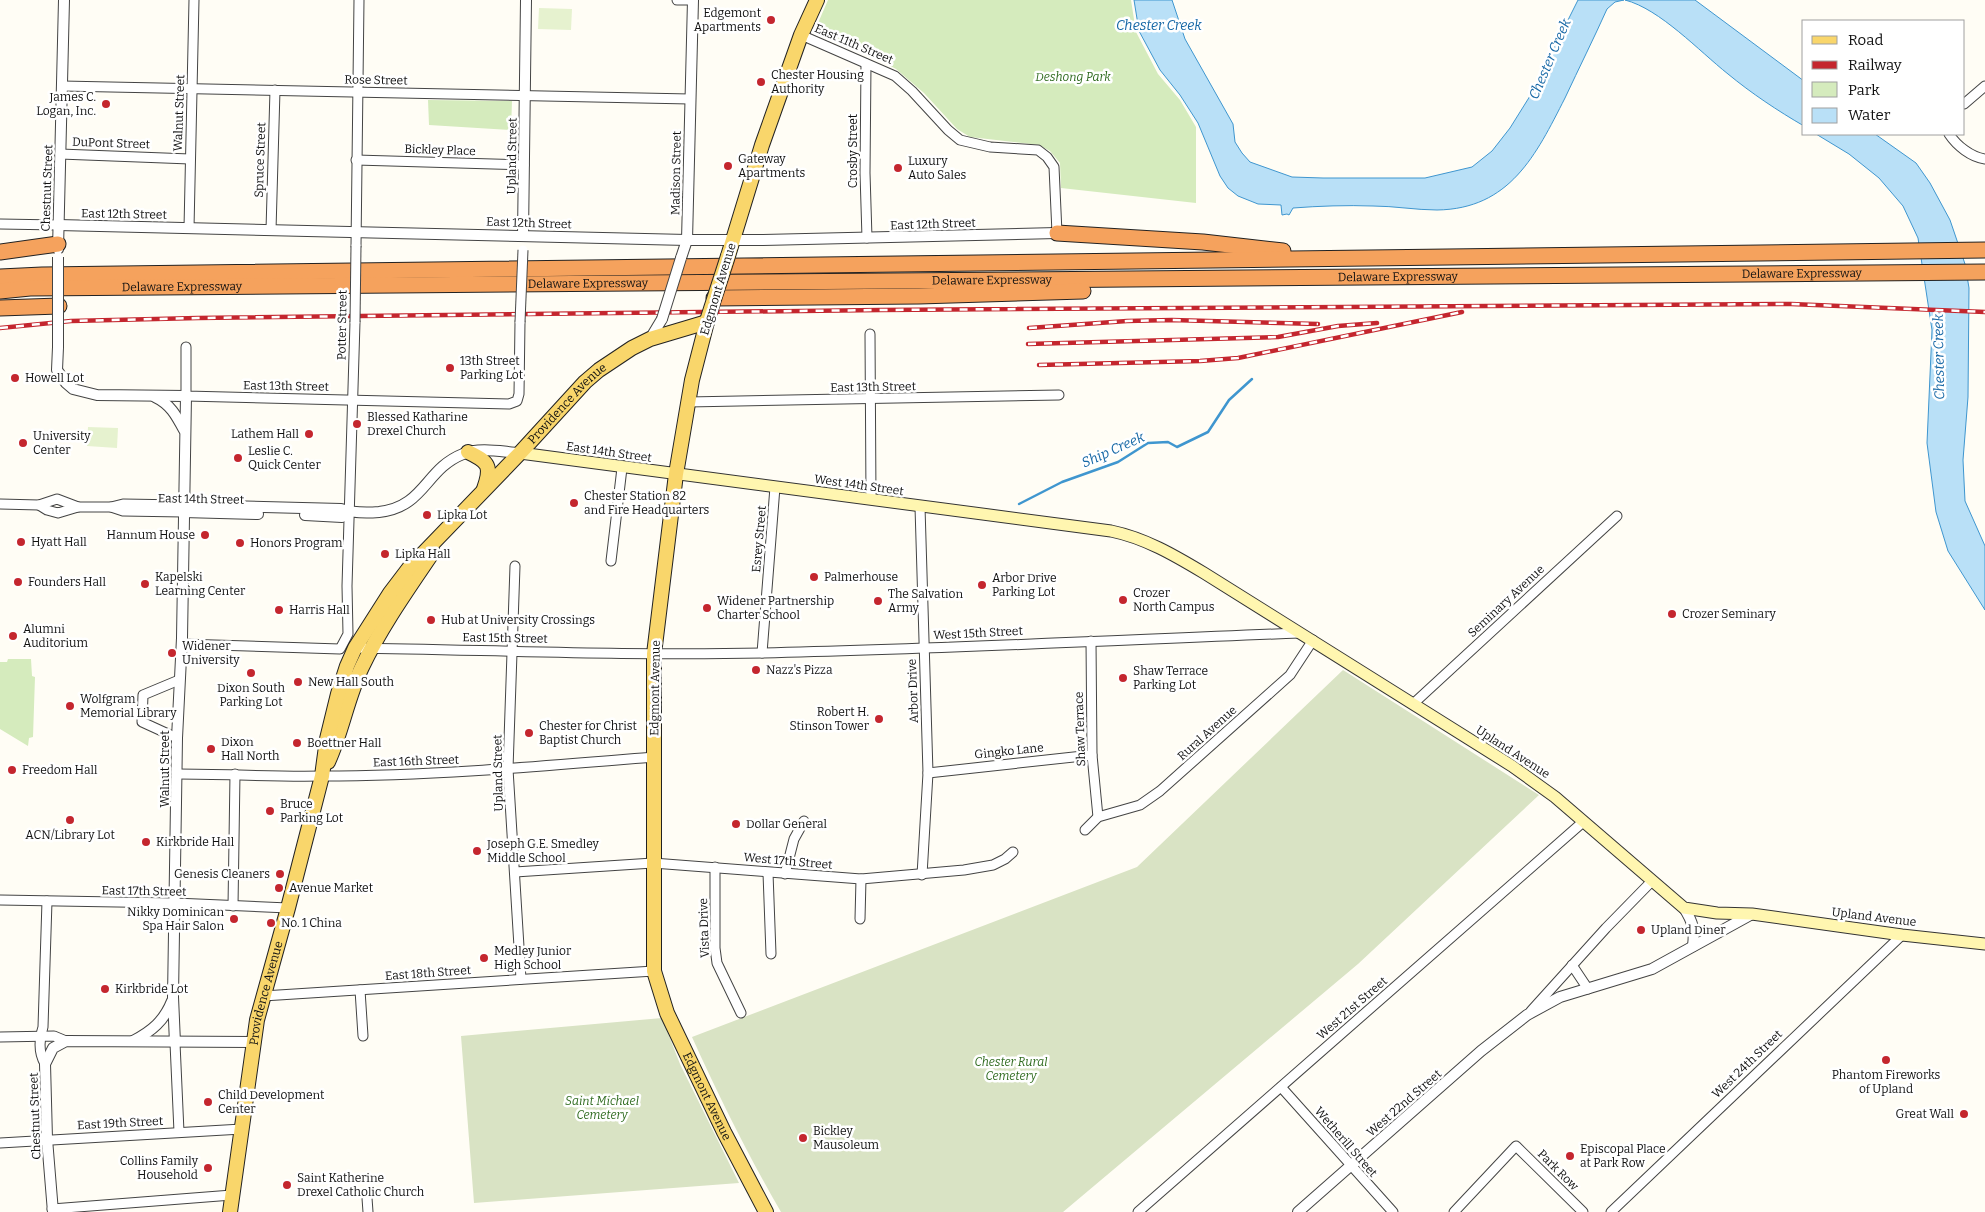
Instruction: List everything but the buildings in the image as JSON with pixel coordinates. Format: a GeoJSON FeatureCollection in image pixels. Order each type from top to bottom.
{"type":"FeatureCollection","features":[{"type":"Feature","properties":{"kind":"highway"},"geometry":{"type":"LineString","coordinates":[[1057,233],[1185,240],[1271,250],[1382,258]]}},
{"type":"Feature","properties":{"kind":"highway","name":"Delaware Expressway"},"geometry":{"type":"LineString","coordinates":[[0,277],[1985,250]]}},
{"type":"Feature","properties":{"kind":"highway"},"geometry":{"type":"LineString","coordinates":[[0,252],[58,251]]}},
{"type":"Feature","properties":{"kind":"highway","name":"Delaware Expressway"},"geometry":{"type":"LineString","coordinates":[[0,291],[40,288],[1985,272]]}},
{"type":"Feature","properties":{"kind":"highway"},"geometry":{"type":"LineString","coordinates":[[714,298],[919,296],[1198,289],[1274,279]]}},
{"type":"Feature","properties":{"kind":"highway"},"geometry":{"type":"LineString","coordinates":[[0,308],[59,306]]}},
{"type":"Feature","properties":{"kind":"main road","name":"Edgmont Avenue"},"geometry":{"type":"LineString","coordinates":[[766,1212],[724,1132],[667,1013],[654,971],[654,654],[676,474],[692,380],[714,298],[770,122],[801,35],[817,0]]}},
{"type":"Feature","properties":{"kind":"main road","name":"Providence Avenue"},"geometry":{"type":"LineString","coordinates":[[230,1212],[253,1042],[263,996],[322,776],[333,713],[342,681],[355,648],[390,593],[409,568],[454,524],[585,382],[599,370],[632,348],[650,339],[708,320]]}},
{"type":"Feature","properties":{"kind":"main road"},"geometry":{"type":"LineString","coordinates":[[468,452],[482,458],[489,469],[484,492]]}},
{"type":"Feature","properties":{"kind":"main road","name":"East 14th Street"},"geometry":{"type":"LineString","coordinates":[[520,453],[676,474]]}},
{"type":"Feature","properties":{"kind":"main road","name":"West 14th Street"},"geometry":{"type":"LineString","coordinates":[[676,474],[1038,522]]}},
{"type":"Feature","properties":{"kind":"main road","name":"Upland Avenue"},"geometry":{"type":"LineString","coordinates":[[1038,522],[1111,531],[1146,541],[1180,558],[1308,637],[1541,787],[1684,908],[1717,914],[1752,914],[1902,935],[1985,944]]}},
{"type":"Feature","properties":{"kind":"main road","name":"Providence Avenue"},"geometry":{"type":"LineString","coordinates":[[322,776],[337,743],[361,668],[405,593],[454,524]]}},
{"type":"Feature","properties":{"kind":"street","name":"Chestnut Street"},"geometry":{"type":"LineString","coordinates":[[60,376],[57,370],[59,306],[58,225],[64,0]]}},
{"type":"Feature","properties":{"kind":"street","name":"Walnut Street"},"geometry":{"type":"LineString","coordinates":[[188,228],[194,0]]}},
{"type":"Feature","properties":{"kind":"street","name":"Potter Street"},"geometry":{"type":"LineString","coordinates":[[182,644],[340,649],[348,634],[355,322],[356,246],[354,231],[359,0]]}},
{"type":"Feature","properties":{"kind":"street","name":"Upland Street"},"geometry":{"type":"LineString","coordinates":[[516,402],[519,394],[523,250],[526,0]]}},
{"type":"Feature","properties":{"kind":"street"},"geometry":{"type":"LineString","coordinates":[[677,0],[692,0]]}},
{"type":"Feature","properties":{"kind":"street","name":"Madison Street"},"geometry":{"type":"LineString","coordinates":[[650,339],[662,319],[688,240],[692,0]]}},
{"type":"Feature","properties":{"kind":"street","name":"East 11th Street"},"geometry":{"type":"LineString","coordinates":[[801,35],[894,76],[912,91],[948,130],[960,140],[990,146],[1038,150],[1047,157],[1054,167],[1057,233]]}},
{"type":"Feature","properties":{"kind":"street","name":"Crosby Street"},"geometry":{"type":"LineString","coordinates":[[866,64],[865,173],[867,238]]}},
{"type":"Feature","properties":{"kind":"street","name":"Rose Street"},"geometry":{"type":"LineString","coordinates":[[62,86],[690,99]]}},
{"type":"Feature","properties":{"kind":"street"},"geometry":{"type":"LineString","coordinates":[[1965,103],[1985,86]]}},
{"type":"Feature","properties":{"kind":"street","name":"Spruce Street"},"geometry":{"type":"LineString","coordinates":[[271,230],[275,90]]}},
{"type":"Feature","properties":{"kind":"street"},"geometry":{"type":"LineString","coordinates":[[1950,135],[1970,155],[1985,159]]}},
{"type":"Feature","properties":{"kind":"street","name":"DuPont Street"},"geometry":{"type":"LineString","coordinates":[[60,154],[190,159]]}},
{"type":"Feature","properties":{"kind":"street","name":"Bickley Place"},"geometry":{"type":"LineString","coordinates":[[356,160],[524,165]]}},
{"type":"Feature","properties":{"kind":"street","name":"East 12th Street"},"geometry":{"type":"LineString","coordinates":[[0,224],[688,240],[1057,233]]}},
{"type":"Feature","properties":{"kind":"street"},"geometry":{"type":"LineString","coordinates":[[870,334],[871,500]]}},
{"type":"Feature","properties":{"kind":"street","name":"Walnut Street"},"geometry":{"type":"LineString","coordinates":[[179,1132],[173,997],[178,774],[177,738],[182,644],[186,347]]}},
{"type":"Feature","properties":{"kind":"street","name":"East 13th Street"},"geometry":{"type":"LineString","coordinates":[[60,376],[73,389],[97,395],[509,404],[516,402]]}},
{"type":"Feature","properties":{"kind":"street"},"geometry":{"type":"LineString","coordinates":[[151,395],[165,401],[184,430]]}},
{"type":"Feature","properties":{"kind":"street","name":"East 13th Street"},"geometry":{"type":"LineString","coordinates":[[688,402],[1059,395]]}},
{"type":"Feature","properties":{"kind":"street","name":"East 14th Street"},"geometry":{"type":"LineString","coordinates":[[39,505],[47,510],[58,513],[78,507],[111,507],[123,504],[183,509],[270,511],[341,509],[350,512],[383,511],[404,506],[448,462],[468,452],[520,453]]}},
{"type":"Feature","properties":{"kind":"street"},"geometry":{"type":"LineString","coordinates":[[611,561],[622,468]]}},
{"type":"Feature","properties":{"kind":"street","name":"Esrey Street"},"geometry":{"type":"LineString","coordinates":[[762,653],[775,487]]}},
{"type":"Feature","properties":{"kind":"street","name":"East 14th Street"},"geometry":{"type":"LineString","coordinates":[[0,504],[39,505],[58,499],[78,507]]}},
{"type":"Feature","properties":{"kind":"street","name":"Arbor Drive"},"geometry":{"type":"LineString","coordinates":[[920,507],[928,773],[922,875]]}},
{"type":"Feature","properties":{"kind":"street","name":"Seminary Avenue"},"geometry":{"type":"LineString","coordinates":[[1413,704],[1617,516]]}},
{"type":"Feature","properties":{"kind":"street","name":"Upland Street"},"geometry":{"type":"LineString","coordinates":[[515,566],[508,769],[521,979]]}},
{"type":"Feature","properties":{"kind":"street","name":"West 15th Street"},"geometry":{"type":"LineString","coordinates":[[654,654],[923,649],[1091,641],[1308,637]]}},
{"type":"Feature","properties":{"kind":"street","name":"Rural Avenue"},"geometry":{"type":"LineString","coordinates":[[1098,817],[1140,805],[1160,791],[1290,675],[1308,637]]}},
{"type":"Feature","properties":{"kind":"street","name":"Shaw Terrace"},"geometry":{"type":"LineString","coordinates":[[1091,641],[1092,755],[1098,817]]}},
{"type":"Feature","properties":{"kind":"street","name":"East 15th Street"},"geometry":{"type":"LineString","coordinates":[[355,648],[654,654]]}},
{"type":"Feature","properties":{"kind":"street"},"geometry":{"type":"LineString","coordinates":[[177,738],[142,722],[143,695],[179,680]]}},
{"type":"Feature","properties":{"kind":"street","name":"Gingko Lane"},"geometry":{"type":"LineString","coordinates":[[928,773],[1092,755]]}},
{"type":"Feature","properties":{"kind":"street","name":"East 16th Street"},"geometry":{"type":"LineString","coordinates":[[178,774],[322,776],[508,769],[654,757]]}},
{"type":"Feature","properties":{"kind":"street"},"geometry":{"type":"LineString","coordinates":[[233,906],[235,774]]}},
{"type":"Feature","properties":{"kind":"street"},"geometry":{"type":"LineString","coordinates":[[1085,830],[1098,817]]}},
{"type":"Feature","properties":{"kind":"street"},"geometry":{"type":"LineString","coordinates":[[785,874],[794,839],[804,821]]}},
{"type":"Feature","properties":{"kind":"street","name":"West 21st Street"},"geometry":{"type":"LineString","coordinates":[[1138,1212],[1583,822]]}},
{"type":"Feature","properties":{"kind":"street","name":"West 17th Street"},"geometry":{"type":"LineString","coordinates":[[653,864],[861,879],[922,875],[993,865],[1005,859],[1013,852]]}},
{"type":"Feature","properties":{"kind":"street"},"geometry":{"type":"LineString","coordinates":[[515,872],[653,864]]}},
{"type":"Feature","properties":{"kind":"street","name":"Vista Drive"},"geometry":{"type":"LineString","coordinates":[[715,867],[715,948],[717,964],[741,1013]]}},
{"type":"Feature","properties":{"kind":"street"},"geometry":{"type":"LineString","coordinates":[[768,873],[771,954]]}},
{"type":"Feature","properties":{"kind":"street"},"geometry":{"type":"LineString","coordinates":[[860,919],[861,879]]}},
{"type":"Feature","properties":{"kind":"street","name":"West 22nd Street"},"geometry":{"type":"LineString","coordinates":[[1527,1015],[1651,882]]}},
{"type":"Feature","properties":{"kind":"street","name":"East 17th Street"},"geometry":{"type":"LineString","coordinates":[[0,900],[174,903],[288,908]]}},
{"type":"Feature","properties":{"kind":"street","name":"Chestnut Street"},"geometry":{"type":"LineString","coordinates":[[47,901],[43,1027],[40,1036],[40,1054],[45,1064],[47,1139],[52,1210]]}},
{"type":"Feature","properties":{"kind":"street"},"geometry":{"type":"LineString","coordinates":[[1684,908],[1693,922],[1695,934],[1693,946]]}},
{"type":"Feature","properties":{"kind":"street","name":"West 22nd Street"},"geometry":{"type":"LineString","coordinates":[[1298,1212],[1481,1051],[1527,1015],[1560,997],[1652,969],[1752,914]]}},
{"type":"Feature","properties":{"kind":"street","name":"West 24th Street"},"geometry":{"type":"LineString","coordinates":[[1611,1212],[1902,935]]}},
{"type":"Feature","properties":{"kind":"street"},"geometry":{"type":"LineString","coordinates":[[1572,965],[1588,989]]}},
{"type":"Feature","properties":{"kind":"street","name":"East 18th Street"},"geometry":{"type":"LineString","coordinates":[[263,996],[654,971]]}},
{"type":"Feature","properties":{"kind":"street"},"geometry":{"type":"LineString","coordinates":[[360,990],[363,1036]]}},
{"type":"Feature","properties":{"kind":"street"},"geometry":{"type":"LineString","coordinates":[[132,1042],[148,1034],[160,1023],[173,997]]}},
{"type":"Feature","properties":{"kind":"street"},"geometry":{"type":"LineString","coordinates":[[0,1037],[32,1038],[54,1036],[66,1041],[253,1042]]}},
{"type":"Feature","properties":{"kind":"street"},"geometry":{"type":"LineString","coordinates":[[45,1064],[53,1048],[66,1041]]}},
{"type":"Feature","properties":{"kind":"street","name":"Wetherill Street"},"geometry":{"type":"LineString","coordinates":[[1281,1087],[1393,1212]]}},
{"type":"Feature","properties":{"kind":"street","name":"East 19th Street"},"geometry":{"type":"LineString","coordinates":[[0,1143],[242,1128]]}},
{"type":"Feature","properties":{"kind":"street","name":"Park Row"},"geometry":{"type":"LineString","coordinates":[[1454,1212],[1516,1146],[1583,1212]]}},
{"type":"Feature","properties":{"kind":"street"},"geometry":{"type":"LineString","coordinates":[[52,1210],[232,1195]]}},
{"type":"Feature","properties":{"kind":"street"},"geometry":{"type":"LineString","coordinates":[[367,1198],[368,1212]]}},
{"type":"Feature","properties":{"kind":"green space","name":"Deshong Park"},"geometry":{"type":"Polygon","coordinates":[[[828,0],[1131,0],[1136,32],[1158,74],[1180,100],[1196,127],[1196,203],[1061,188],[1060,163],[1050,151],[1039,145],[970,137],[957,129],[924,93],[896,69],[861,50],[815,30],[828,0]]]}},
{"type":"Feature","properties":{"kind":"green space"},"geometry":{"type":"Polygon","coordinates":[[[539,8],[572,9],[571,30],[538,29],[539,8]]]}},
{"type":"Feature","properties":{"kind":"green space"},"geometry":{"type":"Polygon","coordinates":[[[428,100],[512,101],[511,130],[429,125],[428,100]]]}},
{"type":"Feature","properties":{"kind":"green space"},"geometry":{"type":"Polygon","coordinates":[[[88,427],[118,428],[117,448],[87,446],[88,427]]]}},
{"type":"Feature","properties":{"kind":"green space"},"geometry":{"type":"Polygon","coordinates":[[[8,659],[31,659],[32,676],[35,677],[33,737],[29,738],[28,746],[0,729],[0,662],[7,662],[8,659]]]}},
{"type":"Feature","properties":{"kind":"green space","name":"Chester Rural Cemetery"},"geometry":{"type":"Polygon","coordinates":[[[1343,670],[1539,795],[1358,964],[1063,1212],[781,1212],[734,1126],[692,1037],[1137,867],[1343,670]]]}},
{"type":"Feature","properties":{"kind":"green space","name":"Saint Michael Cemetery"},"geometry":{"type":"Polygon","coordinates":[[[662,1018],[680,1064],[739,1183],[474,1203],[461,1036],[662,1018]]]}},
{"type":"Feature","properties":{"kind":"water","name":"Chester Creek"},"geometry":{"type":"Polygon","coordinates":[[[1134,0],[1172,0],[1185,39],[1233,124],[1235,142],[1250,162],[1292,177],[1425,178],[1472,167],[1492,151],[1510,128],[1530,96],[1578,0],[1624,0],[1615,2],[1607,9],[1565,98],[1543,139],[1518,175],[1502,189],[1484,200],[1462,207],[1437,210],[1381,206],[1323,206],[1293,208],[1289,215],[1282,215],[1281,205],[1258,204],[1238,196],[1228,188],[1220,176],[1198,123],[1180,95],[1160,70],[1139,31],[1134,0]]]}},
{"type":"Feature","properties":{"kind":"water"},"geometry":{"type":"Polygon","coordinates":[[[1625,0],[1695,0],[1802,80],[1802,125],[1746,88],[1665,21],[1638,5],[1625,0]]]}},
{"type":"Feature","properties":{"kind":"water","name":"Chester Creek"},"geometry":{"type":"Polygon","coordinates":[[[1818,135],[1876,135],[1916,163],[1930,183],[1950,220],[1965,264],[1969,288],[1968,397],[1963,460],[1965,501],[1985,546],[1985,610],[1948,551],[1936,512],[1927,443],[1932,330],[1918,238],[1903,206],[1879,178],[1849,154],[1818,135]]]}},
{"type":"Feature","properties":{"kind":"waterway","name":"Ship Creek"},"geometry":{"type":"LineString","coordinates":[[1019,504],[1062,482],[1118,462],[1148,443],[1168,442],[1177,447],[1208,432],[1229,400],[1252,379]]}},
{"type":"Feature","properties":{"kind":"railway"},"geometry":{"type":"LineString","coordinates":[[0,328],[71,321],[198,318],[880,310],[1791,304],[1985,312]]}},
{"type":"Feature","properties":{"kind":"railway"},"geometry":{"type":"LineString","coordinates":[[1039,365],[1200,361],[1238,358],[1462,312]]}},
{"type":"Feature","properties":{"kind":"railway"},"geometry":{"type":"LineString","coordinates":[[1029,328],[1127,321],[1172,320],[1318,324]]}},
{"type":"Feature","properties":{"kind":"railway"},"geometry":{"type":"LineString","coordinates":[[1028,344],[1278,337],[1338,326],[1377,323]]}},
{"type":"Feature","properties":{"kind":"place","name":"Edgemont Apartments"},"geometry":{"type":"Point","coordinates":[771,20]}},
{"type":"Feature","properties":{"kind":"place","name":"Chester Housing Authority"},"geometry":{"type":"Point","coordinates":[761,82]}},
{"type":"Feature","properties":{"kind":"place","name":"James C. Logan, Inc."},"geometry":{"type":"Point","coordinates":[106,104]}},
{"type":"Feature","properties":{"kind":"place","name":"Gateway Apartments"},"geometry":{"type":"Point","coordinates":[728,166]}},
{"type":"Feature","properties":{"kind":"place","name":"Luxury Auto Sales"},"geometry":{"type":"Point","coordinates":[898,168]}},
{"type":"Feature","properties":{"kind":"place","name":"13th Street Parking Lot"},"geometry":{"type":"Point","coordinates":[450,368]}},
{"type":"Feature","properties":{"kind":"place","name":"Howell Lot"},"geometry":{"type":"Point","coordinates":[15,378]}},
{"type":"Feature","properties":{"kind":"place","name":"Blessed Katharine Drexel Church"},"geometry":{"type":"Point","coordinates":[357,424]}},
{"type":"Feature","properties":{"kind":"place","name":"Lathem Hall"},"geometry":{"type":"Point","coordinates":[309,434]}},
{"type":"Feature","properties":{"kind":"place","name":"University Center"},"geometry":{"type":"Point","coordinates":[23,443]}},
{"type":"Feature","properties":{"kind":"place","name":"Leslie C. Quick Center"},"geometry":{"type":"Point","coordinates":[238,458]}},
{"type":"Feature","properties":{"kind":"place","name":"Chester Station 82 and Fire Headquarters"},"geometry":{"type":"Point","coordinates":[574,503]}},
{"type":"Feature","properties":{"kind":"place","name":"Lipka Lot"},"geometry":{"type":"Point","coordinates":[427,515]}},
{"type":"Feature","properties":{"kind":"place","name":"Hannum House"},"geometry":{"type":"Point","coordinates":[205,535]}},
{"type":"Feature","properties":{"kind":"place","name":"Hyatt Hall"},"geometry":{"type":"Point","coordinates":[21,542]}},
{"type":"Feature","properties":{"kind":"place","name":"Honors Program"},"geometry":{"type":"Point","coordinates":[240,543]}},
{"type":"Feature","properties":{"kind":"place","name":"Lipka Hall"},"geometry":{"type":"Point","coordinates":[385,554]}},
{"type":"Feature","properties":{"kind":"place","name":"Palmerhouse"},"geometry":{"type":"Point","coordinates":[814,577]}},
{"type":"Feature","properties":{"kind":"place","name":"Founders Hall"},"geometry":{"type":"Point","coordinates":[18,582]}},
{"type":"Feature","properties":{"kind":"place","name":"Kapelski Learning Center"},"geometry":{"type":"Point","coordinates":[145,584]}},
{"type":"Feature","properties":{"kind":"place","name":"Arbor Drive Parking Lot"},"geometry":{"type":"Point","coordinates":[982,585]}},
{"type":"Feature","properties":{"kind":"place","name":"Crozer North Campus"},"geometry":{"type":"Point","coordinates":[1123,600]}},
{"type":"Feature","properties":{"kind":"place","name":"The Salvation Army"},"geometry":{"type":"Point","coordinates":[878,601]}},
{"type":"Feature","properties":{"kind":"place","name":"Widener Partnership Charter School"},"geometry":{"type":"Point","coordinates":[707,608]}},
{"type":"Feature","properties":{"kind":"place","name":"Harris Hall"},"geometry":{"type":"Point","coordinates":[279,610]}},
{"type":"Feature","properties":{"kind":"place","name":"Crozer Seminary"},"geometry":{"type":"Point","coordinates":[1672,614]}},
{"type":"Feature","properties":{"kind":"place","name":"Hub at University Crossings"},"geometry":{"type":"Point","coordinates":[431,620]}},
{"type":"Feature","properties":{"kind":"place","name":"Alumni Auditorium"},"geometry":{"type":"Point","coordinates":[13,636]}},
{"type":"Feature","properties":{"kind":"place","name":"Widener University"},"geometry":{"type":"Point","coordinates":[172,653]}},
{"type":"Feature","properties":{"kind":"place","name":"Nazz's Pizza"},"geometry":{"type":"Point","coordinates":[756,670]}},
{"type":"Feature","properties":{"kind":"place","name":"Dixon South Parking Lot"},"geometry":{"type":"Point","coordinates":[251,673]}},
{"type":"Feature","properties":{"kind":"place","name":"Shaw Terrace Parking Lot"},"geometry":{"type":"Point","coordinates":[1123,678]}},
{"type":"Feature","properties":{"kind":"place","name":"New Hall South"},"geometry":{"type":"Point","coordinates":[298,682]}},
{"type":"Feature","properties":{"kind":"place","name":"Wolfgram Memorial Library"},"geometry":{"type":"Point","coordinates":[70,706]}},
{"type":"Feature","properties":{"kind":"place","name":"Robert H. Stinson Tower"},"geometry":{"type":"Point","coordinates":[879,719]}},
{"type":"Feature","properties":{"kind":"place","name":"Chester for Christ Baptist Church"},"geometry":{"type":"Point","coordinates":[529,733]}},
{"type":"Feature","properties":{"kind":"place","name":"Boettner Hall"},"geometry":{"type":"Point","coordinates":[297,743]}},
{"type":"Feature","properties":{"kind":"place","name":"Dixon Hall North"},"geometry":{"type":"Point","coordinates":[211,749]}},
{"type":"Feature","properties":{"kind":"place","name":"Freedom Hall"},"geometry":{"type":"Point","coordinates":[12,770]}},
{"type":"Feature","properties":{"kind":"place","name":"Bruce Parking Lot"},"geometry":{"type":"Point","coordinates":[270,811]}},
{"type":"Feature","properties":{"kind":"place","name":"ACN/Library Lot"},"geometry":{"type":"Point","coordinates":[70,820]}},
{"type":"Feature","properties":{"kind":"place","name":"Dollar General"},"geometry":{"type":"Point","coordinates":[736,824]}},
{"type":"Feature","properties":{"kind":"place","name":"Kirkbride Hall"},"geometry":{"type":"Point","coordinates":[146,842]}},
{"type":"Feature","properties":{"kind":"place","name":"Joseph G.E. Smedley Middle School"},"geometry":{"type":"Point","coordinates":[477,851]}},
{"type":"Feature","properties":{"kind":"place","name":"Genesis Cleaners"},"geometry":{"type":"Point","coordinates":[280,874]}},
{"type":"Feature","properties":{"kind":"place","name":"Avenue Market"},"geometry":{"type":"Point","coordinates":[279,888]}},
{"type":"Feature","properties":{"kind":"place","name":"Nikky Dominican Spa Hair Salon"},"geometry":{"type":"Point","coordinates":[234,919]}},
{"type":"Feature","properties":{"kind":"place","name":"No. 1 China"},"geometry":{"type":"Point","coordinates":[271,923]}},
{"type":"Feature","properties":{"kind":"place","name":"Upland Diner"},"geometry":{"type":"Point","coordinates":[1641,930]}},
{"type":"Feature","properties":{"kind":"place","name":"Medley Junior High School"},"geometry":{"type":"Point","coordinates":[484,958]}},
{"type":"Feature","properties":{"kind":"place","name":"Kirkbride Lot"},"geometry":{"type":"Point","coordinates":[105,989]}},
{"type":"Feature","properties":{"kind":"place","name":"Phantom Fireworks of Upland"},"geometry":{"type":"Point","coordinates":[1886,1060]}},
{"type":"Feature","properties":{"kind":"place","name":"Child Development Center"},"geometry":{"type":"Point","coordinates":[208,1102]}},
{"type":"Feature","properties":{"kind":"place","name":"Great Wall"},"geometry":{"type":"Point","coordinates":[1964,1114]}},
{"type":"Feature","properties":{"kind":"place","name":"Bickley Mausoleum"},"geometry":{"type":"Point","coordinates":[803,1138]}},
{"type":"Feature","properties":{"kind":"place","name":"Episcopal Place at Park Row"},"geometry":{"type":"Point","coordinates":[1570,1156]}},
{"type":"Feature","properties":{"kind":"place","name":"Collins Family Household"},"geometry":{"type":"Point","coordinates":[208,1168]}},
{"type":"Feature","properties":{"kind":"place","name":"Saint Katherine Drexel Catholic Church"},"geometry":{"type":"Point","coordinates":[287,1185]}}]}
